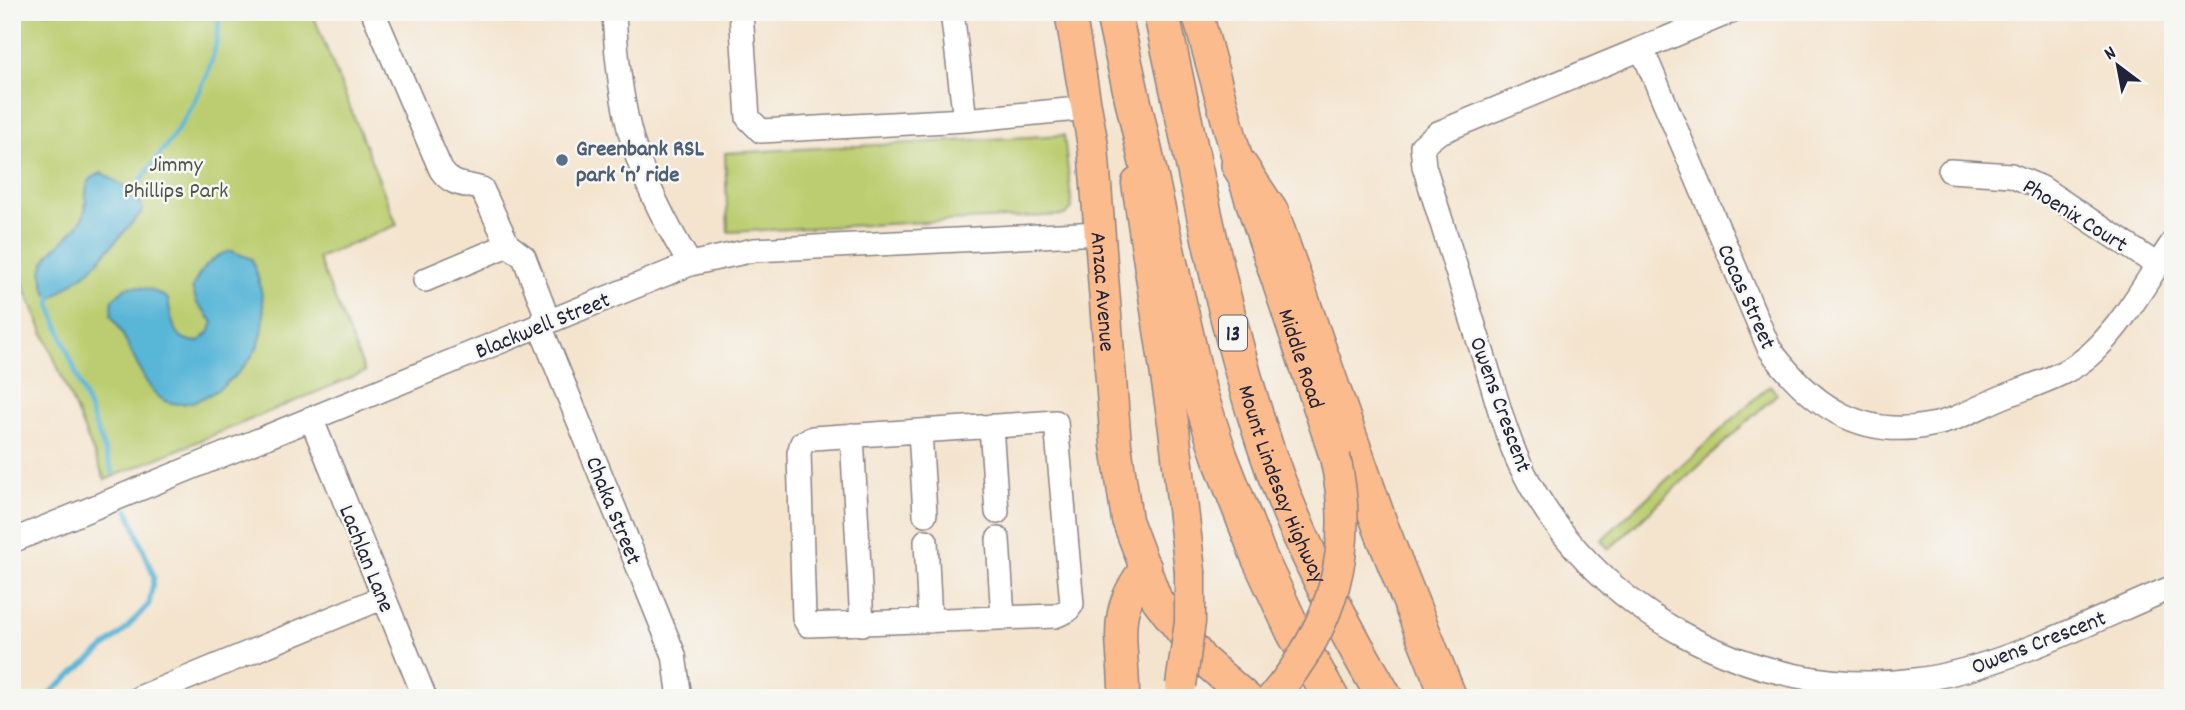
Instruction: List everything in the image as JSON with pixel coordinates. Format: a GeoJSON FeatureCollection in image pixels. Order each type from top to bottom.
{"type":"FeatureCollection","features":[{"type":"Feature","properties":{"kind":"highway","name":"Mount Lindesay Highway"},"geometry":{"type":"LineString","coordinates":[[1113,12],[1183,331],[1220,457],[1274,591],[1331,698]]}},
{"type":"Feature","properties":{"kind":"highway","name":"Mount Lindesay Highway"},"geometry":{"type":"LineString","coordinates":[[1161,12],[1223,292],[1255,415],[1286,501],[1351,640],[1385,698]]}},
{"type":"Feature","properties":{"kind":"highway"},"geometry":{"type":"LineString","coordinates":[[1239,165],[1271,213],[1385,540],[1449,698]]}},
{"type":"Feature","properties":{"kind":"highway"},"geometry":{"type":"LineString","coordinates":[[1351,640],[1380,660],[1407,698]]}},
{"type":"Feature","properties":{"kind":"main road","name":"Anzac Avenue"},"geometry":{"type":"LineString","coordinates":[[1070,12],[1088,108],[1121,489],[1127,520],[1157,600],[1202,659],[1247,698]]}},
{"type":"Feature","properties":{"kind":"main road","name":"Middle Road"},"geometry":{"type":"LineString","coordinates":[[1197,12],[1239,165],[1335,457],[1343,510],[1342,547],[1332,593],[1313,641],[1271,698]]}},
{"type":"Feature","properties":{"kind":"main road"},"geometry":{"type":"LineString","coordinates":[[1138,127],[1136,180],[1174,429],[1190,571],[1190,622],[1180,692]]}},
{"type":"Feature","properties":{"kind":"main road","name":"Anzac Avenue"},"geometry":{"type":"LineString","coordinates":[[1146,567],[1211,642],[1271,698]]}},
{"type":"Feature","properties":{"kind":"main road"},"geometry":{"type":"LineString","coordinates":[[1124,698],[1121,615],[1128,594],[1146,567]]}},
{"type":"Feature","properties":{"kind":"street","name":"Chaka Street"},"geometry":{"type":"LineString","coordinates":[[373,12],[441,170],[449,181],[457,185],[482,189],[508,245],[524,257],[545,312],[540,326],[674,655],[680,698]]}},
{"type":"Feature","properties":{"kind":"street"},"geometry":{"type":"LineString","coordinates":[[614,12],[621,97],[635,155],[661,218],[690,264]]}},
{"type":"Feature","properties":{"kind":"street"},"geometry":{"type":"LineString","coordinates":[[741,12],[748,118],[761,131],[965,120],[1088,108]]}},
{"type":"Feature","properties":{"kind":"street"},"geometry":{"type":"LineString","coordinates":[[952,12],[965,120]]}},
{"type":"Feature","properties":{"kind":"street","name":"Owens Crescent"},"geometry":{"type":"LineString","coordinates":[[1730,12],[1438,133],[1423,146],[1424,166],[1513,450],[1539,499],[1589,563],[1666,625],[1712,650],[1763,669],[1813,680],[1864,683],[1917,680],[1979,666],[2173,587]]}},
{"type":"Feature","properties":{"kind":"street","name":"Cocas Street"},"geometry":{"type":"LineString","coordinates":[[1642,49],[1769,348],[1790,377],[1824,406],[1852,421],[1892,429],[1932,425],[2060,374],[2094,352],[2108,336],[2173,242]]}},
{"type":"Feature","properties":{"kind":"street","name":"Phoenix Court"},"geometry":{"type":"LineString","coordinates":[[1950,171],[2011,175],[2042,188],[2157,265]]}},
{"type":"Feature","properties":{"kind":"street","name":"Blackwell Street"},"geometry":{"type":"LineString","coordinates":[[12,541],[690,264],[754,250],[1100,233]]}},
{"type":"Feature","properties":{"kind":"street"},"geometry":{"type":"LineString","coordinates":[[425,280],[508,245]]}},
{"type":"Feature","properties":{"kind":"street","name":"Lachlan Lane"},"geometry":{"type":"LineString","coordinates":[[311,418],[425,698]]}},
{"type":"Feature","properties":{"kind":"street"},"geometry":{"type":"LineString","coordinates":[[1056,422],[1072,604],[1067,611],[1055,616],[808,625],[804,618],[799,453],[802,443],[813,438],[920,431],[1056,422]]}},
{"type":"Feature","properties":{"kind":"street"},"geometry":{"type":"LineString","coordinates":[[991,426],[997,512]]}},
{"type":"Feature","properties":{"kind":"street"},"geometry":{"type":"LineString","coordinates":[[920,431],[925,514]]}},
{"type":"Feature","properties":{"kind":"street"},"geometry":{"type":"LineString","coordinates":[[852,435],[862,624]]}},
{"type":"Feature","properties":{"kind":"street"},"geometry":{"type":"LineString","coordinates":[[998,539],[1003,618]]}},
{"type":"Feature","properties":{"kind":"street"},"geometry":{"type":"LineString","coordinates":[[926,541],[930,621]]}},
{"type":"Feature","properties":{"kind":"street"},"geometry":{"type":"LineString","coordinates":[[139,698],[384,597]]}},
{"type":"Feature","properties":{"kind":"green space","name":"Jimmy Phillips Park"},"geometry":{"type":"Polygon","coordinates":[[[12,12],[312,12],[397,225],[318,258],[365,372],[105,480],[12,258],[12,12]]]}},
{"type":"Feature","properties":{"kind":"green space"},"geometry":{"type":"Polygon","coordinates":[[[1064,135],[1072,208],[1065,215],[728,232],[725,153],[1064,135]]]}},
{"type":"Feature","properties":{"kind":"green space"},"geometry":{"type":"Polygon","coordinates":[[[1770,385],[1777,394],[1609,549],[1601,540],[1770,385]]]}},
{"type":"Feature","properties":{"kind":"water"},"geometry":{"type":"Polygon","coordinates":[[[102,173],[139,195],[143,211],[90,270],[54,297],[47,294],[43,280],[46,259],[82,219],[89,181],[102,173]]]}},
{"type":"Feature","properties":{"kind":"water"},"geometry":{"type":"Polygon","coordinates":[[[231,251],[252,259],[264,312],[259,343],[244,366],[220,388],[192,402],[178,404],[165,401],[149,386],[111,315],[113,299],[126,287],[143,288],[158,293],[168,299],[172,322],[178,334],[189,341],[198,342],[209,333],[213,322],[197,303],[192,288],[207,265],[218,256],[231,251]]]}},
{"type":"Feature","properties":{"kind":"waterway"},"geometry":{"type":"LineString","coordinates":[[130,195],[176,131],[202,87],[217,38],[219,12]]}},
{"type":"Feature","properties":{"kind":"waterway"},"geometry":{"type":"LineString","coordinates":[[52,291],[50,304],[113,473]]}},
{"type":"Feature","properties":{"kind":"waterway"},"geometry":{"type":"LineString","coordinates":[[44,698],[123,632],[149,604],[154,577],[128,510]]}},
{"type":"Feature","properties":{"kind":"place","name":"Greenbank RSL park ‘n’ ride"},"geometry":{"type":"Point","coordinates":[562,160]}}]}
